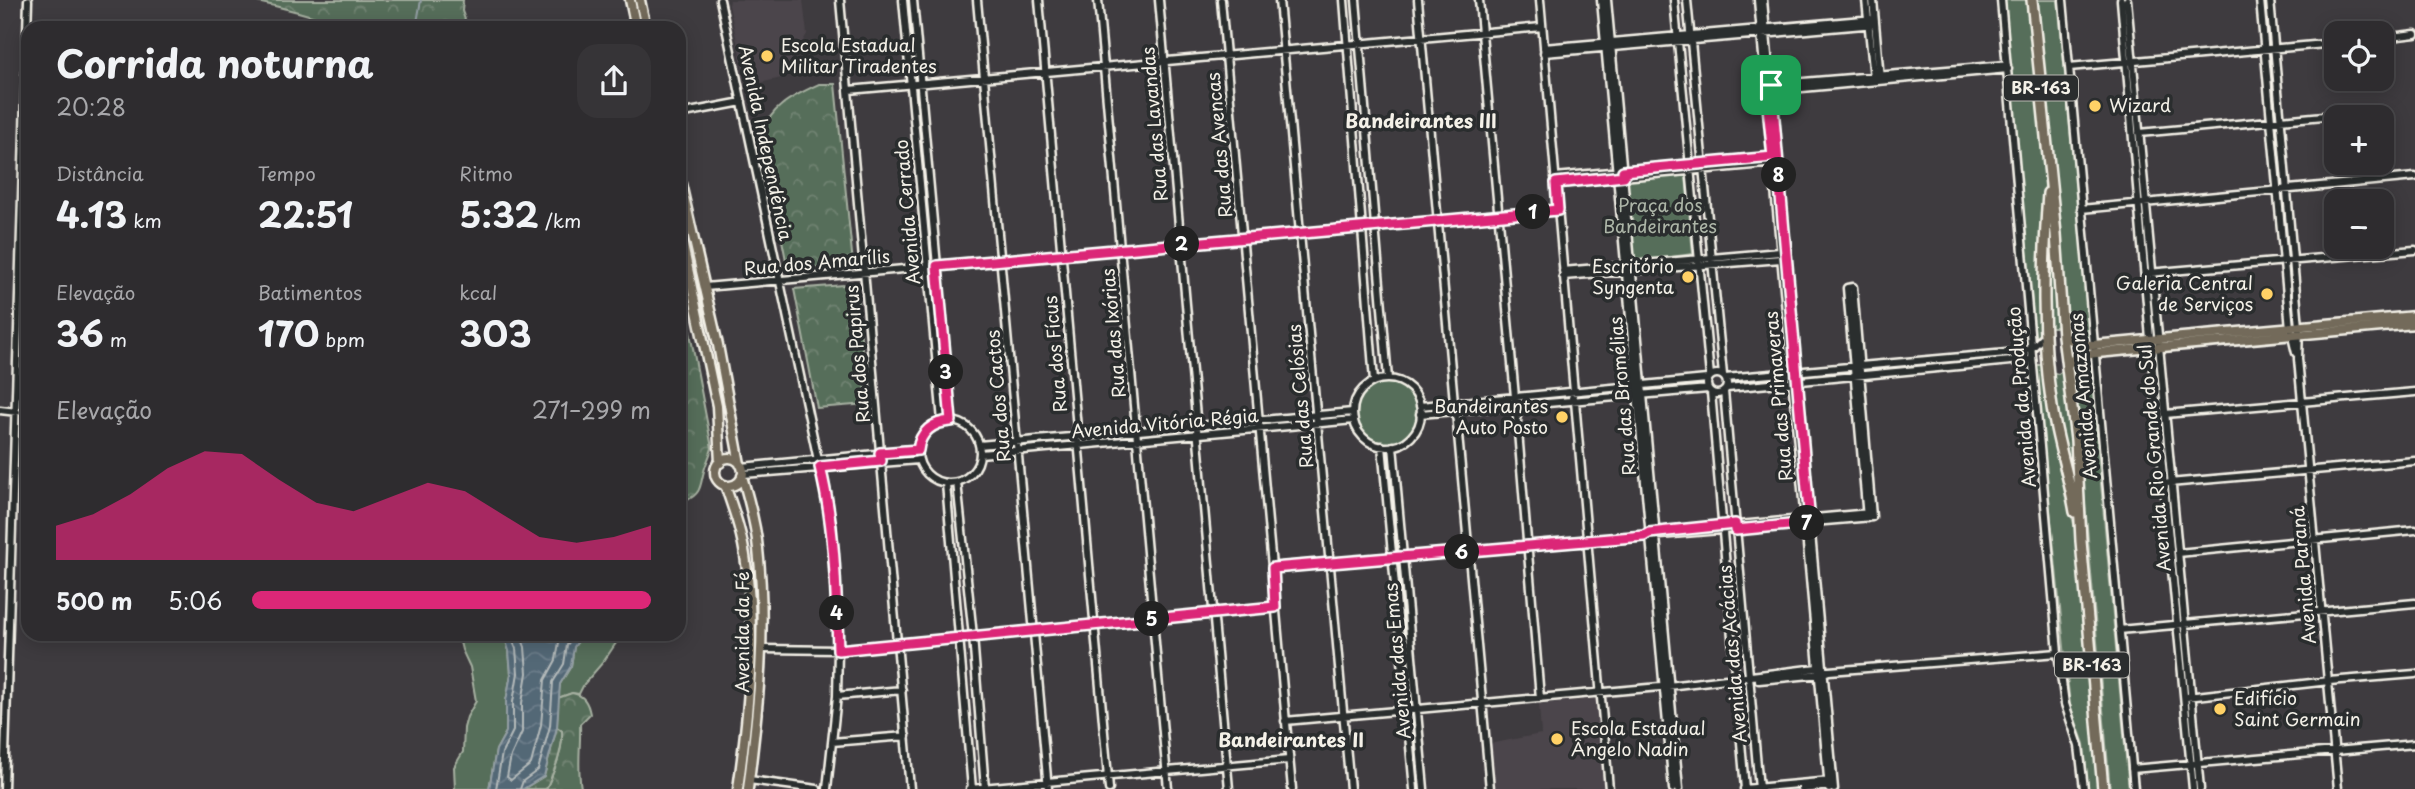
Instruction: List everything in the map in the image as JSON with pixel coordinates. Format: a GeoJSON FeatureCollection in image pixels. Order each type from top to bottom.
{"type":"FeatureCollection","features":[{"type":"Feature","properties":{"kind":"highway","name":"BR-163"},"geometry":{"type":"LineString","coordinates":[[2033,2],[2063,336],[2076,440],[2081,541],[2103,789]]}},
{"type":"Feature","properties":{"kind":"highway","name":"BR-163"},"geometry":{"type":"LineString","coordinates":[[2050,170],[2043,265],[2045,335],[2052,406],[2081,541]]}},
{"type":"Feature","properties":{"kind":"highway"},"geometry":{"type":"LineString","coordinates":[[2045,335],[2056,332],[2063,336]]}},
{"type":"Feature","properties":{"kind":"highway"},"geometry":{"type":"LineString","coordinates":[[2048,367],[2057,371],[2067,365]]}},
{"type":"Feature","properties":{"kind":"main road"},"geometry":{"type":"LineString","coordinates":[[630,0],[634,21]]}},
{"type":"Feature","properties":{"kind":"main road"},"geometry":{"type":"LineString","coordinates":[[640,0],[644,21]]}},
{"type":"Feature","properties":{"kind":"main road","name":"Avenida da Fé"},"geometry":{"type":"LineString","coordinates":[[686,205],[718,345],[758,549],[762,649],[759,705],[749,785]]}},
{"type":"Feature","properties":{"kind":"main road"},"geometry":{"type":"LineString","coordinates":[[686,259],[717,406],[720,463],[716,474],[725,485],[736,485],[742,471],[730,459],[720,463]]}},
{"type":"Feature","properties":{"kind":"main road"},"geometry":{"type":"LineString","coordinates":[[2295,332],[2415,316]]}},
{"type":"Feature","properties":{"kind":"main road"},"geometry":{"type":"LineString","coordinates":[[2067,365],[2094,349],[2415,324]]}},
{"type":"Feature","properties":{"kind":"main road"},"geometry":{"type":"LineString","coordinates":[[2063,336],[2094,349]]}},
{"type":"Feature","properties":{"kind":"main road","name":"Avenida da Fé"},"geometry":{"type":"LineString","coordinates":[[725,485],[744,552],[749,609],[747,698],[738,789]]}},
{"type":"Feature","properties":{"kind":"street"},"geometry":{"type":"LineString","coordinates":[[27,21],[28,0]]}},
{"type":"Feature","properties":{"kind":"street","name":"Avenida Independência"},"geometry":{"type":"LineString","coordinates":[[720,0],[830,508],[838,650],[837,696],[827,789]]}},
{"type":"Feature","properties":{"kind":"street","name":"Rua dos Papirus"},"geometry":{"type":"LineString","coordinates":[[840,0],[910,789]]}},
{"type":"Feature","properties":{"kind":"street","name":"Avenida Cerrado"},"geometry":{"type":"LineString","coordinates":[[903,0],[942,421]]}},
{"type":"Feature","properties":{"kind":"street","name":"Avenida Cerrado"},"geometry":{"type":"LineString","coordinates":[[913,0],[951,421]]}},
{"type":"Feature","properties":{"kind":"street","name":"Rua dos Cactos"},"geometry":{"type":"LineString","coordinates":[[977,0],[1047,786]]}},
{"type":"Feature","properties":{"kind":"street","name":"Rua dos Fícus"},"geometry":{"type":"LineString","coordinates":[[1038,0],[1109,789]]}},
{"type":"Feature","properties":{"kind":"street","name":"Rua das Ixórias"},"geometry":{"type":"LineString","coordinates":[[1098,0],[1168,789]]}},
{"type":"Feature","properties":{"kind":"street","name":"Rua das Lavandas"},"geometry":{"type":"LineString","coordinates":[[1159,0],[1229,789]]}},
{"type":"Feature","properties":{"kind":"street","name":"Rua das Avencas"},"geometry":{"type":"LineString","coordinates":[[1221,0],[1292,789]]}},
{"type":"Feature","properties":{"kind":"street","name":"Rua das Celósias"},"geometry":{"type":"LineString","coordinates":[[1279,0],[1350,789]]}},
{"type":"Feature","properties":{"kind":"street"},"geometry":{"type":"LineString","coordinates":[[1344,0],[1374,381]]}},
{"type":"Feature","properties":{"kind":"street"},"geometry":{"type":"LineString","coordinates":[[1356,0],[1388,379]]}},
{"type":"Feature","properties":{"kind":"street"},"geometry":{"type":"LineString","coordinates":[[1419,0],[1454,402]]}},
{"type":"Feature","properties":{"kind":"street"},"geometry":{"type":"LineString","coordinates":[[1479,0],[1515,397],[1518,403],[1516,407],[1540,698]]}},
{"type":"Feature","properties":{"kind":"street"},"geometry":{"type":"LineString","coordinates":[[1540,0],[1574,392],[1578,397],[1575,401],[1609,789]]}},
{"type":"Feature","properties":{"kind":"street","name":"Rua das Bromélias"},"geometry":{"type":"LineString","coordinates":[[1601,0],[1608,45],[1640,390],[1673,789]]}},
{"type":"Feature","properties":{"kind":"street","name":"Rua das Bromélias"},"geometry":{"type":"LineString","coordinates":[[1607,0],[1608,45]]}},
{"type":"Feature","properties":{"kind":"street"},"geometry":{"type":"LineString","coordinates":[[1674,0],[1709,391]]}},
{"type":"Feature","properties":{"kind":"street"},"geometry":{"type":"LineString","coordinates":[[1687,0],[1725,390]]}},
{"type":"Feature","properties":{"kind":"street","name":"Rua das Primaveras"},"geometry":{"type":"LineString","coordinates":[[1761,0],[1831,786]]}},
{"type":"Feature","properties":{"kind":"street"},"geometry":{"type":"LineString","coordinates":[[1866,0],[1877,78]]}},
{"type":"Feature","properties":{"kind":"street"},"geometry":{"type":"LineString","coordinates":[[1871,21],[1873,0]]}},
{"type":"Feature","properties":{"kind":"street","name":"Avenida da Produção"},"geometry":{"type":"LineString","coordinates":[[2001,0],[2058,653],[2065,704],[2079,746],[2084,789]]}},
{"type":"Feature","properties":{"kind":"street","name":"Avenida Amazonas"},"geometry":{"type":"LineString","coordinates":[[2063,0],[2134,789]]}},
{"type":"Feature","properties":{"kind":"street","name":"Avenida Rio Grande do Sul"},"geometry":{"type":"LineString","coordinates":[[2121,0],[2139,133],[2148,273],[2194,764],[2193,789]]}},
{"type":"Feature","properties":{"kind":"street","name":"Avenida Rio Grande do Sul"},"geometry":{"type":"LineString","coordinates":[[2127,0],[2143,204]]}},
{"type":"Feature","properties":{"kind":"street","name":"Avenida Paraná"},"geometry":{"type":"LineString","coordinates":[[2260,0],[2284,261],[2298,359],[2338,789]]}},
{"type":"Feature","properties":{"kind":"street","name":"Avenida Paraná"},"geometry":{"type":"LineString","coordinates":[[2270,0],[2293,260],[2295,332]]}},
{"type":"Feature","properties":{"kind":"street"},"geometry":{"type":"LineString","coordinates":[[1544,51],[1871,21]]}},
{"type":"Feature","properties":{"kind":"street"},"geometry":{"type":"LineString","coordinates":[[849,90],[1542,27]]}},
{"type":"Feature","properties":{"kind":"street"},"geometry":{"type":"LineString","coordinates":[[2394,37],[2415,34]]}},
{"type":"Feature","properties":{"kind":"street"},"geometry":{"type":"LineString","coordinates":[[2069,67],[2324,44]]}},
{"type":"Feature","properties":{"kind":"street"},"geometry":{"type":"LineString","coordinates":[[1769,88],[2007,67]]}},
{"type":"Feature","properties":{"kind":"street"},"geometry":{"type":"LineString","coordinates":[[686,113],[742,102]]}},
{"type":"Feature","properties":{"kind":"street"},"geometry":{"type":"LineString","coordinates":[[2139,133],[2324,116]]}},
{"type":"Feature","properties":{"kind":"street"},"geometry":{"type":"LineString","coordinates":[[1555,180],[1775,160]]}},
{"type":"Feature","properties":{"kind":"street"},"geometry":{"type":"LineString","coordinates":[[2081,209],[2415,177]]}},
{"type":"Feature","properties":{"kind":"street","name":"Rua dos Amarílis"},"geometry":{"type":"LineString","coordinates":[[705,287],[1558,210]]}},
{"type":"Feature","properties":{"kind":"street"},"geometry":{"type":"LineString","coordinates":[[2148,273],[2415,250]]}},
{"type":"Feature","properties":{"kind":"street"},"geometry":{"type":"LineString","coordinates":[[1563,274],[1783,255]]}},
{"type":"Feature","properties":{"kind":"street"},"geometry":{"type":"LineString","coordinates":[[4,789],[21,262]]}},
{"type":"Feature","properties":{"kind":"street"},"geometry":{"type":"LineString","coordinates":[[1273,568],[1869,515],[1850,287]]}},
{"type":"Feature","properties":{"kind":"street"},"geometry":{"type":"LineString","coordinates":[[1420,414],[1575,401],[1709,378],[1714,373],[1724,376],[1794,372],[2031,349],[2045,335]]}},
{"type":"Feature","properties":{"kind":"street","name":"Avenida Rio Grande do Sul"},"geometry":{"type":"LineString","coordinates":[[2155,345],[2165,414],[2168,483],[2178,553],[2181,625]]}},
{"type":"Feature","properties":{"kind":"street"},"geometry":{"type":"LineString","coordinates":[[1420,406],[1574,392],[1640,390],[1709,391],[1717,394],[1725,390],[1795,382],[2032,359],[2048,367]]}},
{"type":"Feature","properties":{"kind":"street"},"geometry":{"type":"LineString","coordinates":[[1388,379],[1403,383],[1411,389],[1420,406],[1420,414],[1415,431],[1402,443],[1382,446],[1364,438],[1353,421],[1353,412],[1359,393],[1374,381],[1388,379]]}},
{"type":"Feature","properties":{"kind":"street","name":"Avenida das Acácias"},"geometry":{"type":"LineString","coordinates":[[1725,390],[1759,788]]}},
{"type":"Feature","properties":{"kind":"street","name":"Avenida das Acácias"},"geometry":{"type":"LineString","coordinates":[[1709,391],[1745,789]]}},
{"type":"Feature","properties":{"kind":"street"},"geometry":{"type":"LineString","coordinates":[[2165,414],[2415,392]]}},
{"type":"Feature","properties":{"kind":"street"},"geometry":{"type":"LineString","coordinates":[[1454,402],[1459,405],[1456,412],[1489,789]]}},
{"type":"Feature","properties":{"kind":"street"},"geometry":{"type":"LineString","coordinates":[[0,410],[17,412]]}},
{"type":"Feature","properties":{"kind":"street","name":"Avenida Vitória Régia"},"geometry":{"type":"LineString","coordinates":[[1317,420],[1353,412]]}},
{"type":"Feature","properties":{"kind":"street","name":"Avenida Vitória Régia"},"geometry":{"type":"LineString","coordinates":[[979,445],[1197,426],[1317,420],[1353,421]]}},
{"type":"Feature","properties":{"kind":"street"},"geometry":{"type":"LineString","coordinates":[[942,421],[951,421],[966,426],[977,438],[980,454],[973,472],[957,482],[946,484],[928,476],[918,460],[918,450],[923,434],[932,426],[942,421]]}},
{"type":"Feature","properties":{"kind":"street","name":"Avenida Vitória Régia"},"geometry":{"type":"LineString","coordinates":[[980,454],[1198,435],[1259,425]]}},
{"type":"Feature","properties":{"kind":"street","name":"Avenida das Emas"},"geometry":{"type":"LineString","coordinates":[[1382,446],[1414,789]]}},
{"type":"Feature","properties":{"kind":"street","name":"Avenida das Emas"},"geometry":{"type":"LineString","coordinates":[[1393,446],[1424,789]]}},
{"type":"Feature","properties":{"kind":"street"},"geometry":{"type":"LineString","coordinates":[[742,471],[818,459],[918,450]]}},
{"type":"Feature","properties":{"kind":"street"},"geometry":{"type":"LineString","coordinates":[[742,471],[918,460]]}},
{"type":"Feature","properties":{"kind":"street"},"geometry":{"type":"LineString","coordinates":[[2168,483],[2415,461]]}},
{"type":"Feature","properties":{"kind":"street"},"geometry":{"type":"LineString","coordinates":[[957,482],[973,636],[984,788]]}},
{"type":"Feature","properties":{"kind":"street"},"geometry":{"type":"LineString","coordinates":[[946,484],[961,638],[971,789],[1047,786],[1108,777],[1289,760]]}},
{"type":"Feature","properties":{"kind":"street"},"geometry":{"type":"LineString","coordinates":[[2178,553],[2415,530]]}},
{"type":"Feature","properties":{"kind":"street"},"geometry":{"type":"LineString","coordinates":[[2119,630],[2415,603]]}},
{"type":"Feature","properties":{"kind":"street"},"geometry":{"type":"LineString","coordinates":[[762,649],[838,650],[1275,607]]}},
{"type":"Feature","properties":{"kind":"street"},"geometry":{"type":"LineString","coordinates":[[1285,722],[1822,671],[2058,653]]}},
{"type":"Feature","properties":{"kind":"street"},"geometry":{"type":"LineString","coordinates":[[2188,697],[2415,674]]}},
{"type":"Feature","properties":{"kind":"street","name":"Rua das Bromélias"},"geometry":{"type":"LineString","coordinates":[[1665,687],[1679,789]]}},
{"type":"Feature","properties":{"kind":"street"},"geometry":{"type":"LineString","coordinates":[[837,696],[902,690]]}},
{"type":"Feature","properties":{"kind":"street"},"geometry":{"type":"LineString","coordinates":[[832,742],[906,736]]}},
{"type":"Feature","properties":{"kind":"street"},"geometry":{"type":"LineString","coordinates":[[2132,769],[2415,744]]}},
{"type":"Feature","properties":{"kind":"street","name":"Avenida Rio Grande do Sul"},"geometry":{"type":"LineString","coordinates":[[2194,764],[2200,789]]}},
{"type":"Feature","properties":{"kind":"street"},"geometry":{"type":"LineString","coordinates":[[749,785],[817,789]]}},
{"type":"Feature","properties":{"kind":"street"},"geometry":{"type":"LineString","coordinates":[[1745,789],[1831,786]]}},
{"type":"Feature","properties":{"kind":"street"},"geometry":{"type":"LineString","coordinates":[[1802,789],[1831,786]]}},
{"type":"Feature","properties":{"kind":"shaded area","name":"Escola Estadual Militar Tiradentes"},"geometry":{"type":"Polygon","coordinates":[[[730,0],[803,0],[807,34],[781,78],[747,86],[730,0]]]}},
{"type":"Feature","properties":{"kind":"shaded area","name":"Escola Estadual Ângelo Nadin"},"geometry":{"type":"Polygon","coordinates":[[[1596,699],[1604,789],[1493,789],[1489,744],[1541,734],[1539,704],[1596,699]]]}},
{"type":"Feature","properties":{"kind":"green space"},"geometry":{"type":"Polygon","coordinates":[[[248,0],[463,0],[462,11],[466,21],[325,21],[248,0]]]}},
{"type":"Feature","properties":{"kind":"green space"},"geometry":{"type":"Polygon","coordinates":[[[2004,0],[2027,0],[2045,182],[2042,331],[2036,337],[2035,337],[2004,0]]]}},
{"type":"Feature","properties":{"kind":"green space"},"geometry":{"type":"Polygon","coordinates":[[[2037,0],[2058,0],[2090,338],[2087,339],[2074,336],[2068,329],[2037,0]]]}},
{"type":"Feature","properties":{"kind":"green space"},"geometry":{"type":"Polygon","coordinates":[[[819,84],[835,84],[853,264],[788,270],[761,136],[776,110],[791,98],[819,84]]]}},
{"type":"Feature","properties":{"kind":"green space","name":"Praça dos Bandeirantes"},"geometry":{"type":"Polygon","coordinates":[[[1686,175],[1693,254],[1633,262],[1626,179],[1686,175]]]}},
{"type":"Feature","properties":{"kind":"green space"},"geometry":{"type":"Polygon","coordinates":[[[2052,210],[2059,327],[2050,327],[2047,297],[2052,210]]]}},
{"type":"Feature","properties":{"kind":"green space"},"geometry":{"type":"Polygon","coordinates":[[[856,284],[867,404],[817,408],[794,289],[856,284]]]}},
{"type":"Feature","properties":{"kind":"green space"},"geometry":{"type":"Polygon","coordinates":[[[686,312],[712,448],[700,488],[687,500],[686,312]]]}},
{"type":"Feature","properties":{"kind":"green space"},"geometry":{"type":"Polygon","coordinates":[[[2083,359],[2090,364],[2129,789],[2110,789],[2073,368],[2083,359]]]}},
{"type":"Feature","properties":{"kind":"green space"},"geometry":{"type":"Polygon","coordinates":[[[2035,365],[2042,365],[2046,369],[2056,454],[2075,528],[2100,789],[2088,789],[2084,744],[2070,705],[2035,365]]]}},
{"type":"Feature","properties":{"kind":"green space"},"geometry":{"type":"Polygon","coordinates":[[[2064,370],[2078,500],[2059,424],[2051,372],[2058,374],[2064,370]]]}},
{"type":"Feature","properties":{"kind":"green space"},"geometry":{"type":"Polygon","coordinates":[[[1381,382],[1393,382],[1409,391],[1416,401],[1416,425],[1409,435],[1393,444],[1381,444],[1370,439],[1361,430],[1356,419],[1356,407],[1361,396],[1370,387],[1381,382]]]}},
{"type":"Feature","properties":{"kind":"green space"},"geometry":{"type":"Polygon","coordinates":[[[460,641],[506,641],[509,651],[511,674],[506,701],[506,732],[496,750],[489,789],[455,789],[454,767],[463,752],[464,728],[476,701],[470,667],[460,641]]]}},
{"type":"Feature","properties":{"kind":"green space"},"geometry":{"type":"Polygon","coordinates":[[[578,641],[617,641],[579,694],[572,693],[558,698],[560,684],[571,666],[574,647],[578,641]]]}},
{"type":"Feature","properties":{"kind":"green space"},"geometry":{"type":"Polygon","coordinates":[[[572,693],[585,700],[590,714],[580,724],[581,788],[546,789],[561,746],[562,731],[557,727],[558,698],[572,693]]]}},
{"type":"Feature","properties":{"kind":"green space"},"geometry":{"type":"Polygon","coordinates":[[[557,727],[562,731],[561,746],[546,789],[523,789],[544,776],[557,727]]]}},
{"type":"Feature","properties":{"kind":"water"},"geometry":{"type":"Polygon","coordinates":[[[506,641],[578,641],[574,647],[571,666],[560,684],[557,727],[544,776],[523,789],[489,789],[496,750],[506,732],[506,701],[511,674],[506,641]]]}},
{"type":"Feature","properties":{"kind":"waterway"},"geometry":{"type":"LineString","coordinates":[[417,21],[421,0]]}},
{"type":"Feature","properties":{"kind":"place","name":"Escola Estadual Militar Tiradentes"},"geometry":{"type":"Point","coordinates":[767,56]}},
{"type":"Feature","properties":{"kind":"place","name":"Wizard"},"geometry":{"type":"Point","coordinates":[2095,106]}},
{"type":"Feature","properties":{"kind":"place","name":"Escritório Syngenta"},"geometry":{"type":"Point","coordinates":[1688,277]}},
{"type":"Feature","properties":{"kind":"place","name":"Galeria Central de Serviços"},"geometry":{"type":"Point","coordinates":[2267,294]}},
{"type":"Feature","properties":{"kind":"place","name":"Bandeirantes Auto Posto"},"geometry":{"type":"Point","coordinates":[1562,417]}},
{"type":"Feature","properties":{"kind":"place","name":"Edifício Saint Germain"},"geometry":{"type":"Point","coordinates":[2220,709]}},
{"type":"Feature","properties":{"kind":"place","name":"Escola Estadual Ângelo Nadin"},"geometry":{"type":"Point","coordinates":[1557,739]}},
{"type":"Feature","properties":{"kind":"district","name":"Bandeirantes III"},"geometry":{"type":"Point","coordinates":[1421,121]}},
{"type":"Feature","properties":{"kind":"district","name":"Bandeirantes II"},"geometry":{"type":"Point","coordinates":[1291,740]}},
{"type":"Feature","properties":{"kind":"route"},"geometry":{"type":"LineString","coordinates":[[1771,85],[1810,523],[1736,530],[1735,524],[1649,533],[1644,536],[1273,568],[1275,607],[838,650],[834,544],[830,508],[820,467],[881,461],[880,453],[918,450],[920,439],[927,429],[942,421],[951,421],[937,266],[1558,210],[1556,183],[1624,176],[1623,171],[1773,157],[1766,86],[1771,85]]}}]}
